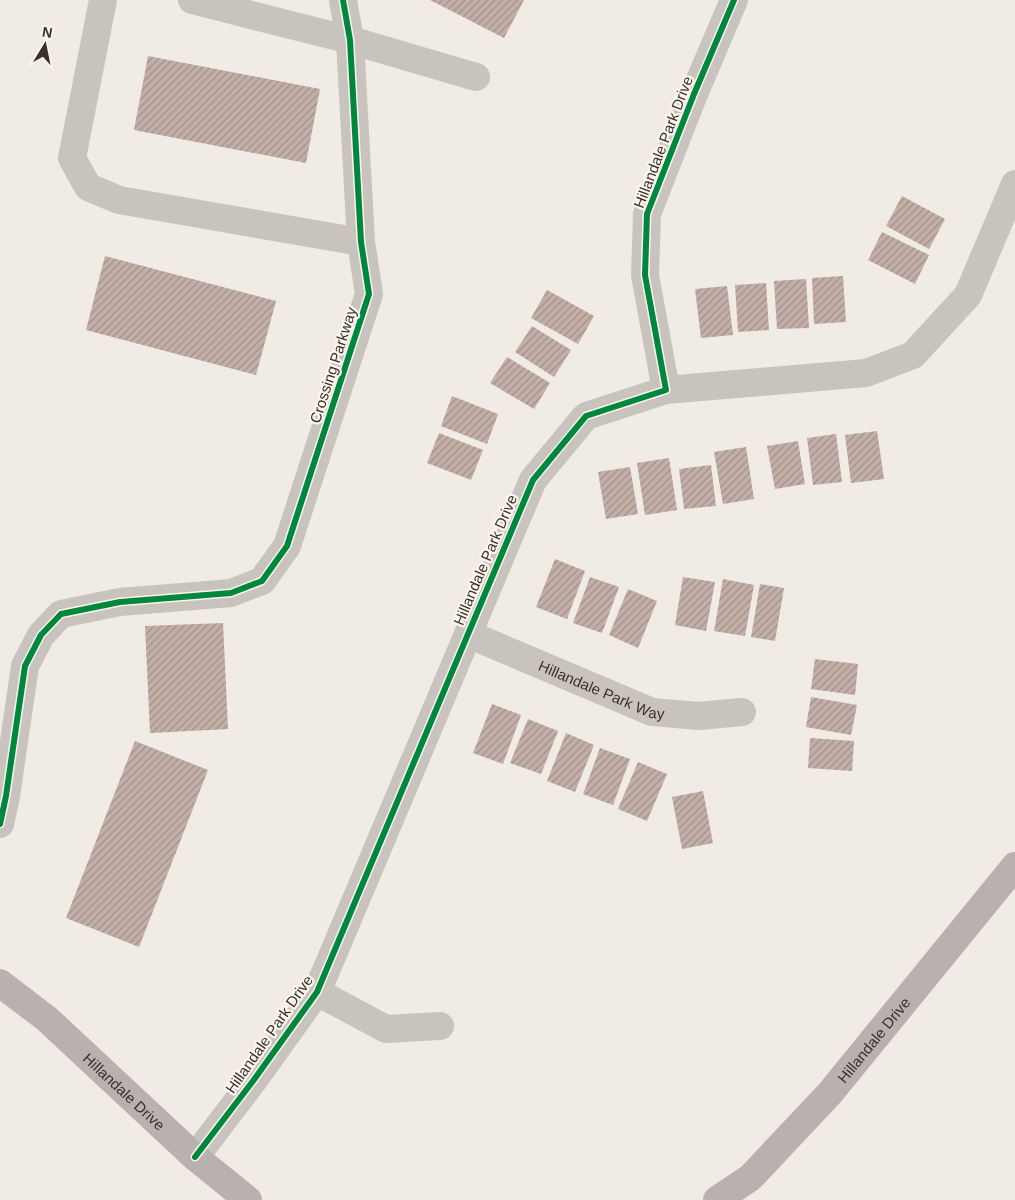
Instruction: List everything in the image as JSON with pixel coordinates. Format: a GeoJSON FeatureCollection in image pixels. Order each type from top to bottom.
{"type":"FeatureCollection","features":[{"type":"Feature","properties":{"kind":"main road","name":"Hillandale Drive"},"geometry":{"type":"LineString","coordinates":[[717,1200],[750,1178],[830,1093],[1015,866]]}},
{"type":"Feature","properties":{"kind":"main road","name":"Hillandale Drive"},"geometry":{"type":"LineString","coordinates":[[0,984],[46,1019],[195,1157],[248,1200]]}},
{"type":"Feature","properties":{"kind":"street"},"geometry":{"type":"LineString","coordinates":[[103,0],[72,158],[88,188],[119,200],[361,242]]}},
{"type":"Feature","properties":{"kind":"street"},"geometry":{"type":"LineString","coordinates":[[192,0],[350,40],[476,77]]}},
{"type":"Feature","properties":{"kind":"street","name":"Crossing Parkway"},"geometry":{"type":"LineString","coordinates":[[0,824],[6,796],[25,666],[41,635],[61,614],[120,602],[232,593],[262,581],[287,546],[369,294],[361,242],[350,40],[342,0]]}},
{"type":"Feature","properties":{"kind":"street","name":"Hillandale Park Drive"},"geometry":{"type":"LineString","coordinates":[[666,390],[645,275],[647,214],[694,94],[734,0]]}},
{"type":"Feature","properties":{"kind":"street","name":"Hillandale Park Drive"},"geometry":{"type":"LineString","coordinates":[[195,1157],[317,992],[533,480],[586,416],[666,390],[866,373],[913,355],[968,295],[1015,184]]}},
{"type":"Feature","properties":{"kind":"street","name":"Hillandale Park Way"},"geometry":{"type":"LineString","coordinates":[[468,634],[652,712],[699,716],[742,712]]}},
{"type":"Feature","properties":{"kind":"street"},"geometry":{"type":"LineString","coordinates":[[317,992],[386,1029],[440,1026]]}},
{"type":"Feature","properties":{"kind":"building"},"geometry":{"type":"Polygon","coordinates":[[[430,0],[524,0],[504,38],[430,0]]]}},
{"type":"Feature","properties":{"kind":"building"},"geometry":{"type":"Polygon","coordinates":[[[148,56],[320,89],[306,163],[134,130],[148,56]]]}},
{"type":"Feature","properties":{"kind":"building"},"geometry":{"type":"Polygon","coordinates":[[[902,196],[945,219],[929,249],[886,226],[902,196]]]}},
{"type":"Feature","properties":{"kind":"building"},"geometry":{"type":"Polygon","coordinates":[[[882,232],[929,255],[915,284],[868,260],[882,232]]]}},
{"type":"Feature","properties":{"kind":"building"},"geometry":{"type":"Polygon","coordinates":[[[105,256],[276,301],[256,375],[86,330],[105,256]]]}},
{"type":"Feature","properties":{"kind":"building"},"geometry":{"type":"Polygon","coordinates":[[[843,276],[846,322],[814,324],[812,278],[843,276]]]}},
{"type":"Feature","properties":{"kind":"building"},"geometry":{"type":"Polygon","coordinates":[[[806,279],[809,328],[777,329],[774,281],[806,279]]]}},
{"type":"Feature","properties":{"kind":"building"},"geometry":{"type":"Polygon","coordinates":[[[766,283],[769,330],[738,332],[735,285],[766,283]]]}},
{"type":"Feature","properties":{"kind":"building"},"geometry":{"type":"Polygon","coordinates":[[[727,286],[733,335],[701,338],[695,289],[727,286]]]}},
{"type":"Feature","properties":{"kind":"building"},"geometry":{"type":"Polygon","coordinates":[[[547,290],[594,316],[578,344],[531,318],[547,290]]]}},
{"type":"Feature","properties":{"kind":"building"},"geometry":{"type":"Polygon","coordinates":[[[532,326],[571,350],[554,377],[515,352],[532,326]]]}},
{"type":"Feature","properties":{"kind":"building"},"geometry":{"type":"Polygon","coordinates":[[[507,357],[550,383],[534,409],[490,383],[507,357]]]}},
{"type":"Feature","properties":{"kind":"building"},"geometry":{"type":"Polygon","coordinates":[[[452,396],[498,414],[487,444],[441,426],[452,396]]]}},
{"type":"Feature","properties":{"kind":"building"},"geometry":{"type":"Polygon","coordinates":[[[877,431],[884,479],[851,483],[845,435],[877,431]]]}},
{"type":"Feature","properties":{"kind":"building"},"geometry":{"type":"Polygon","coordinates":[[[439,433],[483,450],[471,480],[427,463],[439,433]]]}},
{"type":"Feature","properties":{"kind":"building"},"geometry":{"type":"Polygon","coordinates":[[[836,434],[842,482],[813,485],[807,438],[836,434]]]}},
{"type":"Feature","properties":{"kind":"building"},"geometry":{"type":"Polygon","coordinates":[[[798,441],[805,484],[775,489],[767,446],[798,441]]]}},
{"type":"Feature","properties":{"kind":"building"},"geometry":{"type":"Polygon","coordinates":[[[746,447],[754,499],[723,504],[714,452],[746,447]]]}},
{"type":"Feature","properties":{"kind":"building"},"geometry":{"type":"Polygon","coordinates":[[[669,458],[677,510],[645,515],[637,463],[669,458]]]}},
{"type":"Feature","properties":{"kind":"building"},"geometry":{"type":"Polygon","coordinates":[[[711,465],[716,506],[684,509],[679,469],[711,465]]]}},
{"type":"Feature","properties":{"kind":"building"},"geometry":{"type":"Polygon","coordinates":[[[630,467],[638,514],[606,519],[598,472],[630,467]]]}},
{"type":"Feature","properties":{"kind":"building"},"geometry":{"type":"Polygon","coordinates":[[[555,559],[585,571],[567,619],[536,607],[555,559]]]}},
{"type":"Feature","properties":{"kind":"building"},"geometry":{"type":"Polygon","coordinates":[[[590,577],[619,587],[602,633],[573,623],[590,577]]]}},
{"type":"Feature","properties":{"kind":"building"},"geometry":{"type":"Polygon","coordinates":[[[683,577],[715,582],[706,631],[675,625],[683,577]]]}},
{"type":"Feature","properties":{"kind":"building"},"geometry":{"type":"Polygon","coordinates":[[[723,579],[754,585],[745,636],[714,631],[723,579]]]}},
{"type":"Feature","properties":{"kind":"building"},"geometry":{"type":"Polygon","coordinates":[[[760,584],[784,588],[775,641],[751,637],[760,584]]]}},
{"type":"Feature","properties":{"kind":"building"},"geometry":{"type":"Polygon","coordinates":[[[628,589],[657,601],[638,648],[609,635],[628,589]]]}},
{"type":"Feature","properties":{"kind":"building"},"geometry":{"type":"Polygon","coordinates":[[[223,623],[228,729],[150,733],[145,626],[223,623]]]}},
{"type":"Feature","properties":{"kind":"building"},"geometry":{"type":"Polygon","coordinates":[[[815,659],[858,664],[855,695],[811,689],[815,659]]]}},
{"type":"Feature","properties":{"kind":"building"},"geometry":{"type":"Polygon","coordinates":[[[811,697],[857,705],[851,735],[806,727],[811,697]]]}},
{"type":"Feature","properties":{"kind":"building"},"geometry":{"type":"Polygon","coordinates":[[[492,704],[521,715],[503,764],[473,753],[492,704]]]}},
{"type":"Feature","properties":{"kind":"building"},"geometry":{"type":"Polygon","coordinates":[[[528,719],[558,731],[541,774],[510,763],[528,719]]]}},
{"type":"Feature","properties":{"kind":"building"},"geometry":{"type":"Polygon","coordinates":[[[566,733],[594,745],[575,792],[547,781],[566,733]]]}},
{"type":"Feature","properties":{"kind":"building"},"geometry":{"type":"Polygon","coordinates":[[[810,738],[854,741],[852,771],[808,768],[810,738]]]}},
{"type":"Feature","properties":{"kind":"building"},"geometry":{"type":"Polygon","coordinates":[[[135,741],[208,770],[139,947],[66,918],[135,741]]]}},
{"type":"Feature","properties":{"kind":"building"},"geometry":{"type":"Polygon","coordinates":[[[600,748],[630,759],[613,805],[583,794],[600,748]]]}},
{"type":"Feature","properties":{"kind":"building"},"geometry":{"type":"Polygon","coordinates":[[[638,762],[667,774],[647,821],[618,809],[638,762]]]}},
{"type":"Feature","properties":{"kind":"building"},"geometry":{"type":"Polygon","coordinates":[[[703,791],[713,843],[682,849],[672,797],[703,791]]]}},
{"type":"Feature","properties":{"kind":"cycle path"},"geometry":{"type":"LineString","coordinates":[[0,824],[6,796],[25,666],[41,635],[61,614],[120,602],[231,593],[262,581],[287,546],[369,294],[361,242],[350,40],[343,0]]}},
{"type":"Feature","properties":{"kind":"cycle path"},"geometry":{"type":"LineString","coordinates":[[195,1157],[317,992],[533,480],[586,416],[666,390],[645,275],[647,214],[694,94],[734,0]]}}]}
